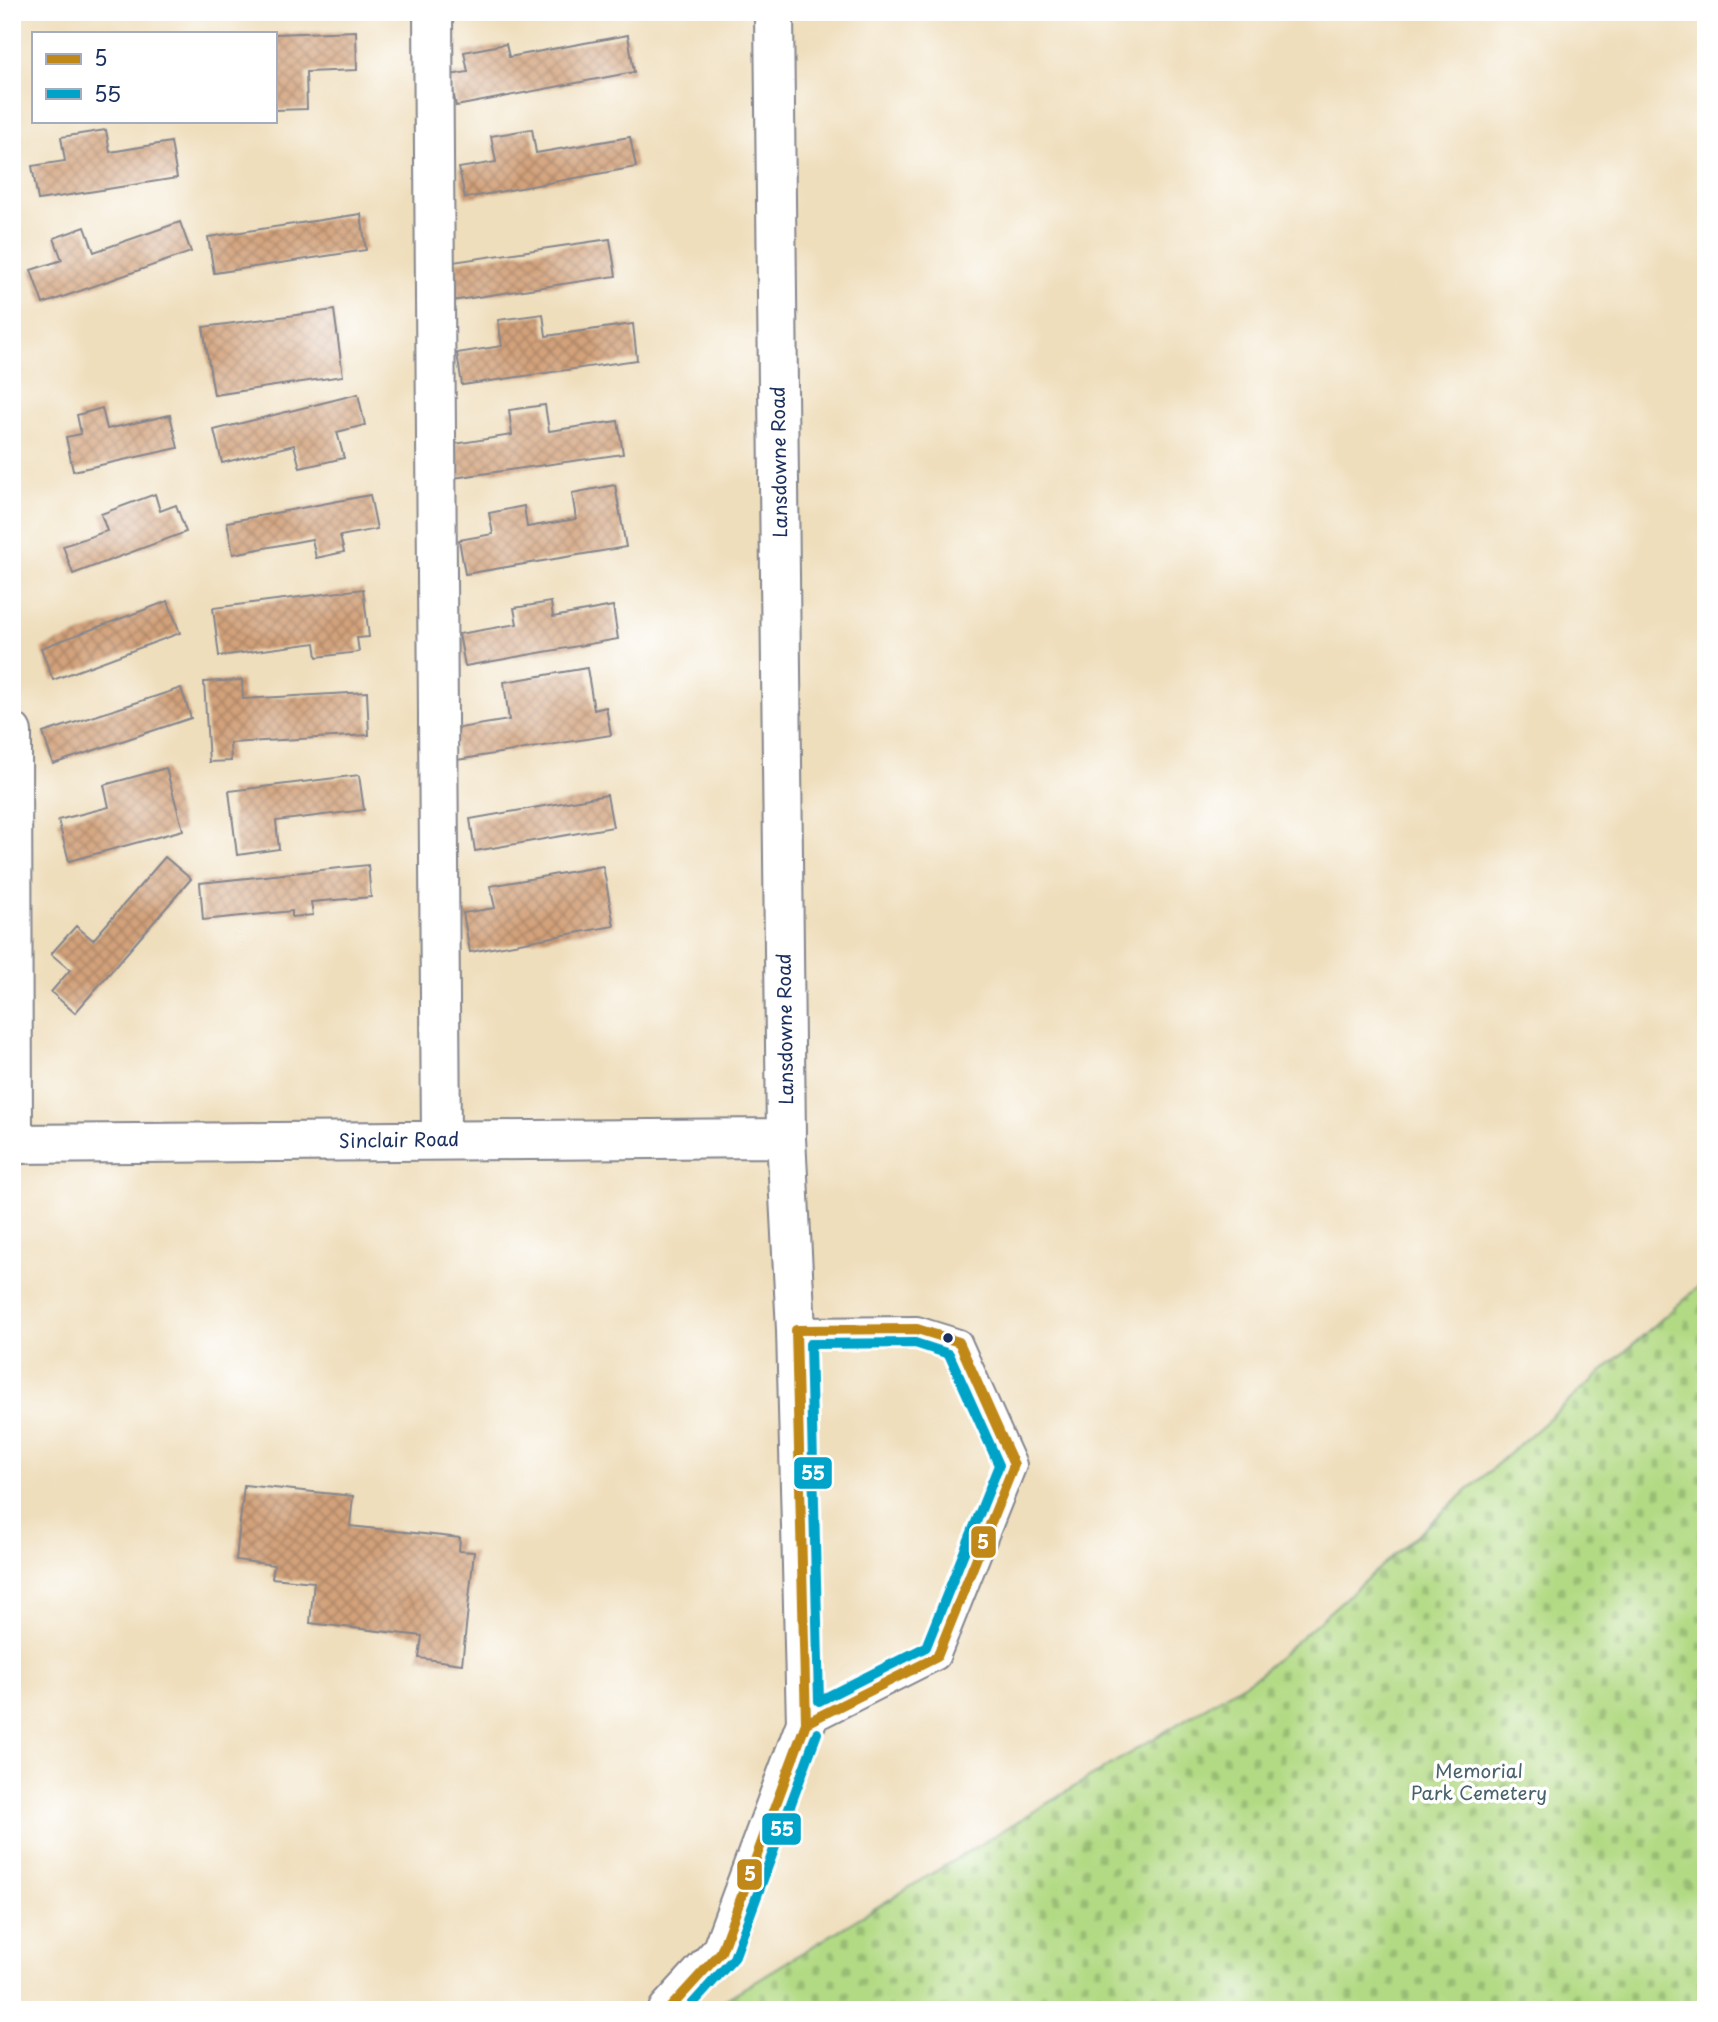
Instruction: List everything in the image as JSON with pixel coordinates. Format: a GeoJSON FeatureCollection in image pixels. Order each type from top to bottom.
{"type":"FeatureCollection","features":[{"type":"Feature","properties":{"kind":"street"},"geometry":{"type":"LineString","coordinates":[[433,12],[441,1140]]}},
{"type":"Feature","properties":{"kind":"street","name":"Lansdowne Road"},"geometry":{"type":"LineString","coordinates":[[668,2010],[721,1952],[806,1723],[796,1330],[786,1138],[774,12]]}},
{"type":"Feature","properties":{"kind":"street"},"geometry":{"type":"LineString","coordinates":[[12,732],[13,1144]]}},
{"type":"Feature","properties":{"kind":"street","name":"Sinclair Road"},"geometry":{"type":"LineString","coordinates":[[13,1144],[786,1138]]}},
{"type":"Feature","properties":{"kind":"lane"},"geometry":{"type":"LineString","coordinates":[[796,1330],[917,1329],[959,1342],[1014,1465],[937,1657],[806,1723]]}},
{"type":"Feature","properties":{"kind":"green space","name":"Memorial Park Cemetery"},"geometry":{"type":"Polygon","coordinates":[[[1706,1280],[1706,2010],[708,2010],[1258,1675],[1706,1280]]]}},
{"type":"Feature","properties":{"kind":"building"},"geometry":{"type":"Polygon","coordinates":[[[356,31],[357,70],[306,72],[307,109],[276,110],[276,34],[356,31]]]}},
{"type":"Feature","properties":{"kind":"building"},"geometry":{"type":"Polygon","coordinates":[[[628,35],[634,72],[456,106],[450,75],[468,72],[464,52],[506,44],[509,57],[628,35]]]}},
{"type":"Feature","properties":{"kind":"building"},"geometry":{"type":"Polygon","coordinates":[[[532,129],[536,153],[630,137],[636,167],[465,198],[459,168],[496,162],[491,136],[532,129]]]}},
{"type":"Feature","properties":{"kind":"building"},"geometry":{"type":"Polygon","coordinates":[[[106,130],[110,152],[171,142],[177,178],[38,200],[32,166],[65,161],[61,137],[106,130]]]}},
{"type":"Feature","properties":{"kind":"building"},"geometry":{"type":"Polygon","coordinates":[[[361,214],[366,250],[214,273],[208,237],[361,214]]]}},
{"type":"Feature","properties":{"kind":"building"},"geometry":{"type":"Polygon","coordinates":[[[180,222],[191,252],[43,304],[31,270],[62,260],[54,238],[85,227],[94,252],[180,222]]]}},
{"type":"Feature","properties":{"kind":"building"},"geometry":{"type":"Polygon","coordinates":[[[610,239],[616,276],[451,301],[446,263],[610,239]]]}},
{"type":"Feature","properties":{"kind":"building"},"geometry":{"type":"Polygon","coordinates":[[[334,310],[343,376],[214,395],[203,327],[334,310]]]}},
{"type":"Feature","properties":{"kind":"building"},"geometry":{"type":"Polygon","coordinates":[[[543,314],[546,336],[633,324],[637,360],[462,385],[457,353],[502,346],[498,320],[543,314]]]}},
{"type":"Feature","properties":{"kind":"building"},"geometry":{"type":"Polygon","coordinates":[[[358,394],[365,425],[337,432],[344,458],[300,468],[294,445],[222,463],[214,430],[358,394]]]}},
{"type":"Feature","properties":{"kind":"building"},"geometry":{"type":"Polygon","coordinates":[[[545,405],[549,431],[618,421],[623,454],[453,478],[448,445],[512,435],[509,410],[545,405]]]}},
{"type":"Feature","properties":{"kind":"building"},"geometry":{"type":"Polygon","coordinates":[[[102,408],[107,429],[170,415],[178,448],[73,471],[66,437],[81,434],[77,415],[102,408]]]}},
{"type":"Feature","properties":{"kind":"building"},"geometry":{"type":"Polygon","coordinates":[[[615,485],[626,547],[465,574],[459,540],[493,534],[489,513],[524,506],[527,527],[576,519],[572,493],[615,485]]]}},
{"type":"Feature","properties":{"kind":"building"},"geometry":{"type":"Polygon","coordinates":[[[155,494],[160,511],[176,505],[186,532],[73,574],[63,546],[107,531],[101,514],[155,494]]]}},
{"type":"Feature","properties":{"kind":"building"},"geometry":{"type":"Polygon","coordinates":[[[370,495],[377,529],[340,536],[344,552],[316,558],[312,539],[233,554],[227,522],[370,495]]]}},
{"type":"Feature","properties":{"kind":"building"},"geometry":{"type":"Polygon","coordinates":[[[363,589],[369,637],[357,638],[359,652],[317,657],[315,643],[219,656],[213,608],[363,589]]]}},
{"type":"Feature","properties":{"kind":"building"},"geometry":{"type":"Polygon","coordinates":[[[168,601],[180,633],[53,680],[41,648],[168,601]]]}},
{"type":"Feature","properties":{"kind":"building"},"geometry":{"type":"Polygon","coordinates":[[[551,602],[553,617],[613,606],[618,639],[465,666],[459,634],[517,624],[514,608],[551,602]]]}},
{"type":"Feature","properties":{"kind":"building"},"geometry":{"type":"Polygon","coordinates":[[[587,668],[594,710],[606,707],[611,735],[457,760],[453,729],[509,720],[504,682],[587,668]]]}},
{"type":"Feature","properties":{"kind":"building"},"geometry":{"type":"Polygon","coordinates":[[[242,680],[243,699],[367,692],[369,735],[230,743],[231,761],[209,762],[204,682],[242,680]]]}},
{"type":"Feature","properties":{"kind":"building"},"geometry":{"type":"Polygon","coordinates":[[[181,688],[191,718],[53,764],[43,733],[181,688]]]}},
{"type":"Feature","properties":{"kind":"building"},"geometry":{"type":"Polygon","coordinates":[[[166,768],[183,830],[69,861],[58,820],[109,807],[104,785],[166,768]]]}},
{"type":"Feature","properties":{"kind":"building"},"geometry":{"type":"Polygon","coordinates":[[[359,775],[364,810],[276,821],[279,849],[237,855],[229,791],[359,775]]]}},
{"type":"Feature","properties":{"kind":"building"},"geometry":{"type":"Polygon","coordinates":[[[607,795],[613,827],[475,851],[470,819],[607,795]]]}},
{"type":"Feature","properties":{"kind":"building"},"geometry":{"type":"Polygon","coordinates":[[[165,857],[191,879],[75,1013],[51,992],[70,970],[51,954],[76,926],[93,940],[165,857]]]}},
{"type":"Feature","properties":{"kind":"building"},"geometry":{"type":"Polygon","coordinates":[[[368,865],[371,897],[311,902],[313,915],[292,917],[292,911],[203,920],[200,883],[368,865]]]}},
{"type":"Feature","properties":{"kind":"building"},"geometry":{"type":"Polygon","coordinates":[[[603,866],[614,926],[470,952],[463,913],[495,908],[490,886],[603,866]]]}},
{"type":"Feature","properties":{"kind":"building"},"geometry":{"type":"Polygon","coordinates":[[[244,1485],[353,1496],[350,1526],[460,1538],[459,1551],[474,1552],[462,1664],[419,1658],[422,1636],[310,1623],[314,1582],[272,1578],[274,1565],[236,1560],[244,1485]]]}},
{"type":"Feature","properties":{"kind":"transit line","name":"5"},"geometry":{"type":"LineString","coordinates":[[917,1329],[959,1342],[1014,1465],[937,1657],[806,1723],[796,1330],[917,1329]]}},
{"type":"Feature","properties":{"kind":"transit line","name":"55"},"geometry":{"type":"LineString","coordinates":[[915,1343],[949,1354],[999,1465],[926,1647],[819,1701],[810,1344],[915,1343]]}},
{"type":"Feature","properties":{"kind":"transit line","name":"5"},"geometry":{"type":"LineString","coordinates":[[668,2010],[721,1952],[806,1723]]}},
{"type":"Feature","properties":{"kind":"transit line","name":"55"},"geometry":{"type":"LineString","coordinates":[[687,2010],[734,1958],[817,1733]]}}]}
